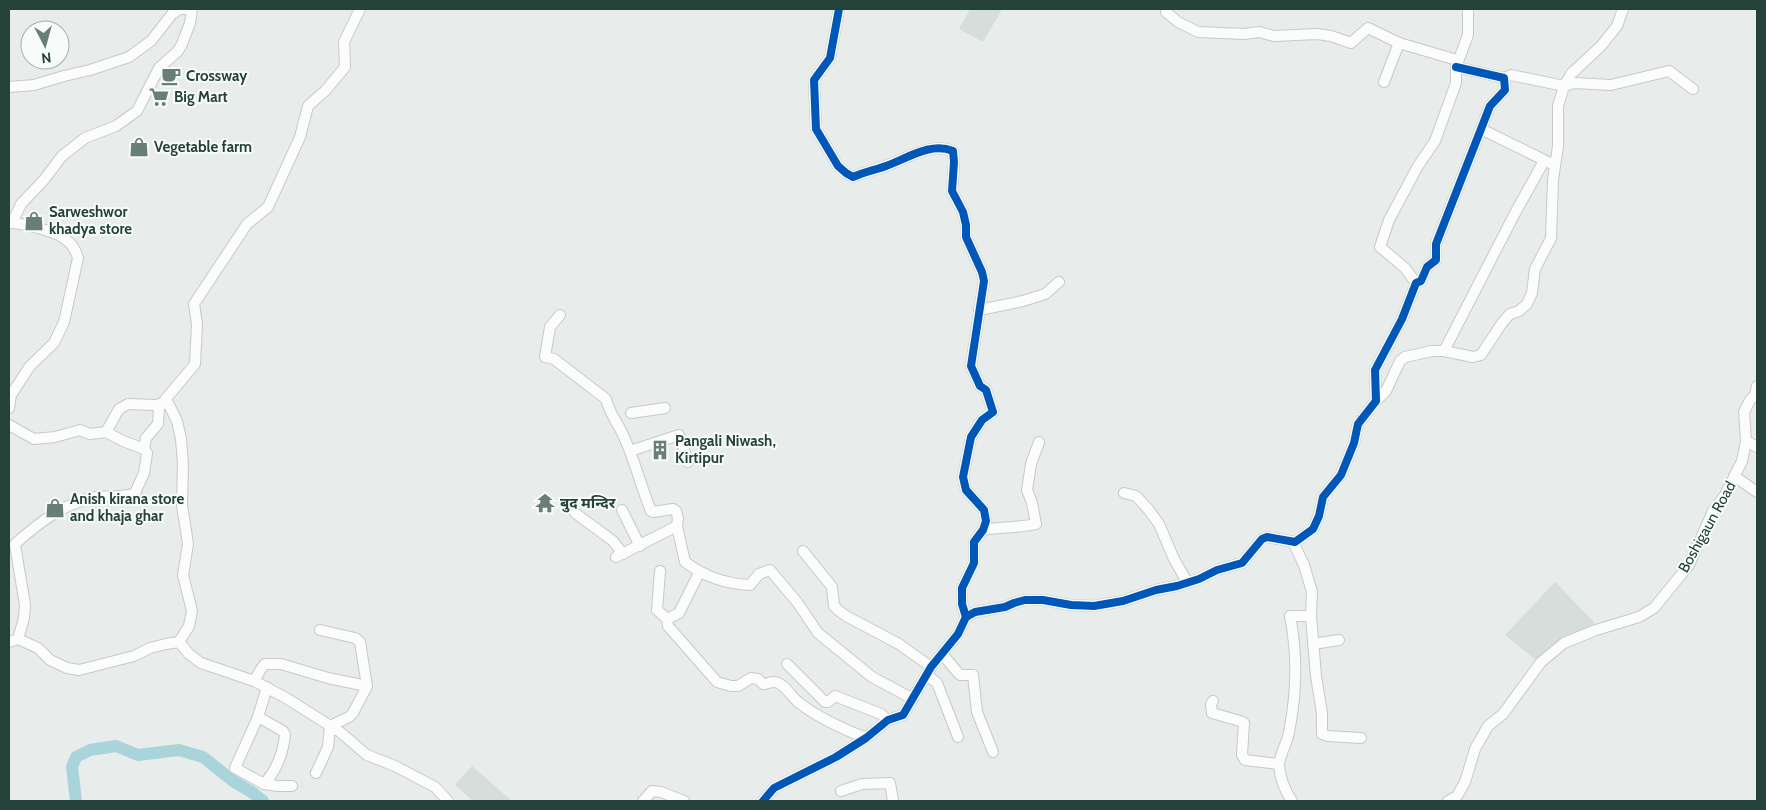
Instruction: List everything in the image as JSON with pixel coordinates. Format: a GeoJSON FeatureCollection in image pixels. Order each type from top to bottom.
{"type":"FeatureCollection","features":[{"type":"Feature","properties":{"kind":"street"},"geometry":{"type":"LineString","coordinates":[[9,87],[34,85],[129,57],[151,42],[172,14],[180,9],[186,9]]}},
{"type":"Feature","properties":{"kind":"street"},"geometry":{"type":"LineString","coordinates":[[9,408],[11,395],[30,366],[54,343],[64,322],[78,258],[77,253],[64,237],[30,225],[10,222],[21,204],[43,181],[62,156],[85,138],[116,126],[137,111],[159,68],[178,51],[187,35],[192,9]]}},
{"type":"Feature","properties":{"kind":"street"},"geometry":{"type":"LineString","coordinates":[[144,449],[146,438],[158,424],[159,407],[195,364],[197,324],[194,304],[247,224],[268,206],[300,136],[308,106],[326,90],[345,67],[344,42],[360,9]]}},
{"type":"Feature","properties":{"kind":"street"},"geometry":{"type":"LineString","coordinates":[[839,9],[830,58],[814,80],[816,129],[838,166],[853,177],[924,150],[945,148],[953,151],[952,191],[963,212],[966,237],[982,272],[984,281],[971,366],[980,386],[986,390],[993,412],[982,420],[971,437],[963,477],[966,490],[984,510],[986,521],[974,542],[974,563],[962,588],[962,604],[966,618]]}},
{"type":"Feature","properties":{"kind":"street"},"geometry":{"type":"LineString","coordinates":[[1416,283],[1405,268],[1380,247],[1389,220],[1418,166],[1435,141],[1456,83],[1456,64],[1468,34],[1468,9]]}},
{"type":"Feature","properties":{"kind":"street"},"geometry":{"type":"LineString","coordinates":[[763,801],[774,788],[836,757],[866,738],[888,720],[903,714],[929,671],[958,634],[966,618],[975,612],[1005,607],[1014,602],[1025,600],[1101,606],[1123,601],[1199,579],[1217,570],[1242,563],[1262,540],[1267,537],[1295,542],[1313,529],[1319,516],[1323,497],[1341,475],[1345,467],[1354,443],[1358,424],[1386,391],[1400,361],[1415,354],[1444,351],[1473,357],[1481,355],[1502,323],[1510,314],[1518,311],[1526,304],[1532,293],[1535,269],[1551,238],[1558,146],[1558,106],[1564,86],[1571,74],[1601,46],[1617,26],[1623,9]]}},
{"type":"Feature","properties":{"kind":"street"},"geometry":{"type":"LineString","coordinates":[[1166,12],[1178,22],[1198,32],[1238,34],[1259,32],[1274,36],[1317,34],[1332,36],[1351,43],[1368,28],[1398,43],[1456,64],[1504,78],[1511,76],[1564,86],[1574,83],[1611,85],[1669,71],[1692,89]]}},
{"type":"Feature","properties":{"kind":"street"},"geometry":{"type":"LineString","coordinates":[[1384,82],[1398,43]]}},
{"type":"Feature","properties":{"kind":"street"},"geometry":{"type":"LineString","coordinates":[[1376,401],[1375,370],[1402,319],[1416,283],[1421,280],[1427,267],[1436,260],[1436,244],[1449,207],[1490,106],[1506,90],[1504,78]]}},
{"type":"Feature","properties":{"kind":"street"},"geometry":{"type":"LineString","coordinates":[[1481,129],[1555,166]]}},
{"type":"Feature","properties":{"kind":"street"},"geometry":{"type":"LineString","coordinates":[[1444,351],[1544,161]]}},
{"type":"Feature","properties":{"kind":"street"},"geometry":{"type":"LineString","coordinates":[[979,310],[1023,301],[1045,294],[1059,282]]}},
{"type":"Feature","properties":{"kind":"street"},"geometry":{"type":"LineString","coordinates":[[560,315],[550,327],[545,357],[554,359],[602,395],[630,451],[651,511],[675,510],[678,518],[677,526],[684,562],[699,573],[732,585],[750,585],[759,574],[770,570],[797,602],[818,633],[872,677],[913,699]]}},
{"type":"Feature","properties":{"kind":"street","name":"Boshigaun Road"},"geometry":{"type":"LineString","coordinates":[[1448,801],[1457,796],[1465,782],[1475,749],[1488,726],[1503,714],[1541,662],[1564,643],[1596,630],[1639,617],[1654,608],[1689,565],[1713,511],[1742,461],[1746,441],[1744,412],[1755,394],[1757,386]]}},
{"type":"Feature","properties":{"kind":"street"},"geometry":{"type":"LineString","coordinates":[[9,425],[34,439],[55,437],[80,430],[90,434],[106,432],[144,449],[147,453],[144,473],[135,493],[81,500],[57,511],[15,545],[25,606],[24,618],[13,640],[38,648],[50,660],[67,668],[79,670],[134,656],[150,648],[179,642],[189,626],[192,611],[183,574],[188,544],[182,505],[183,464],[177,421],[168,403],[155,405],[128,404],[119,408],[106,432]]}},
{"type":"Feature","properties":{"kind":"street"},"geometry":{"type":"LineString","coordinates":[[631,414],[665,408]]}},
{"type":"Feature","properties":{"kind":"street"},"geometry":{"type":"LineString","coordinates":[[630,451],[679,435],[688,462]]}},
{"type":"Feature","properties":{"kind":"street"},"geometry":{"type":"LineString","coordinates":[[1746,441],[1757,447]]}},
{"type":"Feature","properties":{"kind":"street"},"geometry":{"type":"LineString","coordinates":[[982,530],[1018,528],[1036,524],[1032,503],[1027,490],[1031,464],[1039,442]]}},
{"type":"Feature","properties":{"kind":"street"},"geometry":{"type":"LineString","coordinates":[[1734,476],[1757,492]]}},
{"type":"Feature","properties":{"kind":"street"},"geometry":{"type":"LineString","coordinates":[[1124,492],[1136,496],[1159,524],[1174,559],[1187,582]]}},
{"type":"Feature","properties":{"kind":"street"},"geometry":{"type":"LineString","coordinates":[[622,510],[640,546]]}},
{"type":"Feature","properties":{"kind":"street"},"geometry":{"type":"LineString","coordinates":[[575,512],[613,541],[620,556],[677,526]]}},
{"type":"Feature","properties":{"kind":"street"},"geometry":{"type":"LineString","coordinates":[[1295,542],[1293,542],[1304,565],[1312,592],[1311,616],[1322,714],[1322,734],[1361,738]]}},
{"type":"Feature","properties":{"kind":"street"},"geometry":{"type":"LineString","coordinates":[[803,552],[832,587],[834,606],[838,610],[899,644],[929,671],[937,683],[958,737]]}},
{"type":"Feature","properties":{"kind":"street"},"geometry":{"type":"LineString","coordinates":[[660,571],[657,610],[667,619],[668,626],[718,682],[731,686],[738,686],[751,678],[758,679],[763,684],[776,682],[798,702],[825,719],[866,738]]}},
{"type":"Feature","properties":{"kind":"street"},"geometry":{"type":"LineString","coordinates":[[667,619],[679,613],[699,573]]}},
{"type":"Feature","properties":{"kind":"street"},"geometry":{"type":"LineString","coordinates":[[1292,801],[1286,792],[1279,764],[1288,740],[1296,686],[1297,662],[1290,616],[1311,616]]}},
{"type":"Feature","properties":{"kind":"street"},"geometry":{"type":"LineString","coordinates":[[320,630],[355,638],[360,642],[367,686],[353,713],[349,717],[330,726]]}},
{"type":"Feature","properties":{"kind":"street"},"geometry":{"type":"LineString","coordinates":[[1313,644],[1340,640]]}},
{"type":"Feature","properties":{"kind":"street"},"geometry":{"type":"LineString","coordinates":[[179,642],[194,659],[267,687],[340,732],[367,756],[395,766],[435,787],[448,801]]}},
{"type":"Feature","properties":{"kind":"street"},"geometry":{"type":"LineString","coordinates":[[942,654],[960,675],[973,676],[977,712],[993,752]]}},
{"type":"Feature","properties":{"kind":"street"},"geometry":{"type":"LineString","coordinates":[[254,681],[265,664],[281,664],[328,678],[367,686]]}},
{"type":"Feature","properties":{"kind":"street"},"geometry":{"type":"LineString","coordinates":[[787,664],[825,702],[828,702],[835,696],[881,714],[888,720]]}},
{"type":"Feature","properties":{"kind":"street"},"geometry":{"type":"LineString","coordinates":[[267,687],[258,717],[235,768],[264,784],[292,786]]}},
{"type":"Feature","properties":{"kind":"street"},"geometry":{"type":"LineString","coordinates":[[1213,701],[1211,704],[1212,713],[1244,723],[1242,755],[1245,760],[1279,764]]}},
{"type":"Feature","properties":{"kind":"street"},"geometry":{"type":"LineString","coordinates":[[258,717],[282,731],[285,735],[278,763],[272,775],[264,784]]}},
{"type":"Feature","properties":{"kind":"street"},"geometry":{"type":"LineString","coordinates":[[316,773],[328,747],[330,726]]}},
{"type":"Feature","properties":{"kind":"street"},"geometry":{"type":"LineString","coordinates":[[841,791],[862,784],[890,783],[893,801]]}},
{"type":"Feature","properties":{"kind":"street"},"geometry":{"type":"LineString","coordinates":[[644,801],[646,796],[652,791],[661,792],[684,801]]}},
{"type":"Feature","properties":{"kind":"shaded area"},"geometry":{"type":"Polygon","coordinates":[[[970,9],[1002,9],[983,42],[959,29],[970,9]]]}},
{"type":"Feature","properties":{"kind":"shaded area"},"geometry":{"type":"Polygon","coordinates":[[[1555,582],[1595,623],[1538,662],[1505,635],[1555,582]]]}},
{"type":"Feature","properties":{"kind":"shaded area"},"geometry":{"type":"Polygon","coordinates":[[[472,766],[512,801],[473,801],[455,785],[472,766]]]}},
{"type":"Feature","properties":{"kind":"waterway"},"geometry":{"type":"LineString","coordinates":[[76,801],[72,767],[76,757],[90,750],[116,746],[138,755],[179,750],[203,757],[233,781],[263,801]]}},
{"type":"Feature","properties":{"kind":"cycle path"},"geometry":{"type":"LineString","coordinates":[[839,9],[830,58],[814,80],[816,129],[838,166],[853,177],[919,152],[936,148],[953,151],[952,191],[963,212],[966,237],[982,272],[984,281],[971,366],[980,386],[986,390],[993,412],[982,420],[971,437],[963,477],[966,490],[984,510],[986,521],[983,530],[974,542],[974,563],[962,588],[962,604],[966,617]]}},
{"type":"Feature","properties":{"kind":"cycle path"},"geometry":{"type":"LineString","coordinates":[[763,801],[774,788],[836,757],[866,738],[888,720],[903,715],[931,667],[958,634],[966,617],[975,612],[1005,607],[1025,600],[1043,600],[1071,605],[1094,606],[1123,601],[1199,579],[1217,570],[1242,563],[1262,539],[1267,537],[1295,542],[1313,529],[1319,516],[1323,497],[1341,475],[1354,443],[1358,424],[1376,401],[1375,370],[1402,319],[1416,283],[1421,281],[1427,267],[1436,260],[1436,244],[1490,106],[1505,90],[1504,78],[1456,67]]}},
{"type":"Feature","properties":{"kind":"place","name":"Crossway"},"geometry":{"type":"Point","coordinates":[171,76]}},
{"type":"Feature","properties":{"kind":"place","name":"Big Mart"},"geometry":{"type":"Point","coordinates":[159,97]}},
{"type":"Feature","properties":{"kind":"place","name":"Vegetable farm"},"geometry":{"type":"Point","coordinates":[139,147]}},
{"type":"Feature","properties":{"kind":"place","name":"Sarweshwor khadya store"},"geometry":{"type":"Point","coordinates":[34,221]}},
{"type":"Feature","properties":{"kind":"place","name":"Pangali Niwash, Kirtipur"},"geometry":{"type":"Point","coordinates":[660,450]}},
{"type":"Feature","properties":{"kind":"place","name":"बुद मन्दिर"},"geometry":{"type":"Point","coordinates":[545,503]}},
{"type":"Feature","properties":{"kind":"place","name":"Anish kirana store and khaja ghar"},"geometry":{"type":"Point","coordinates":[55,508]}}]}
